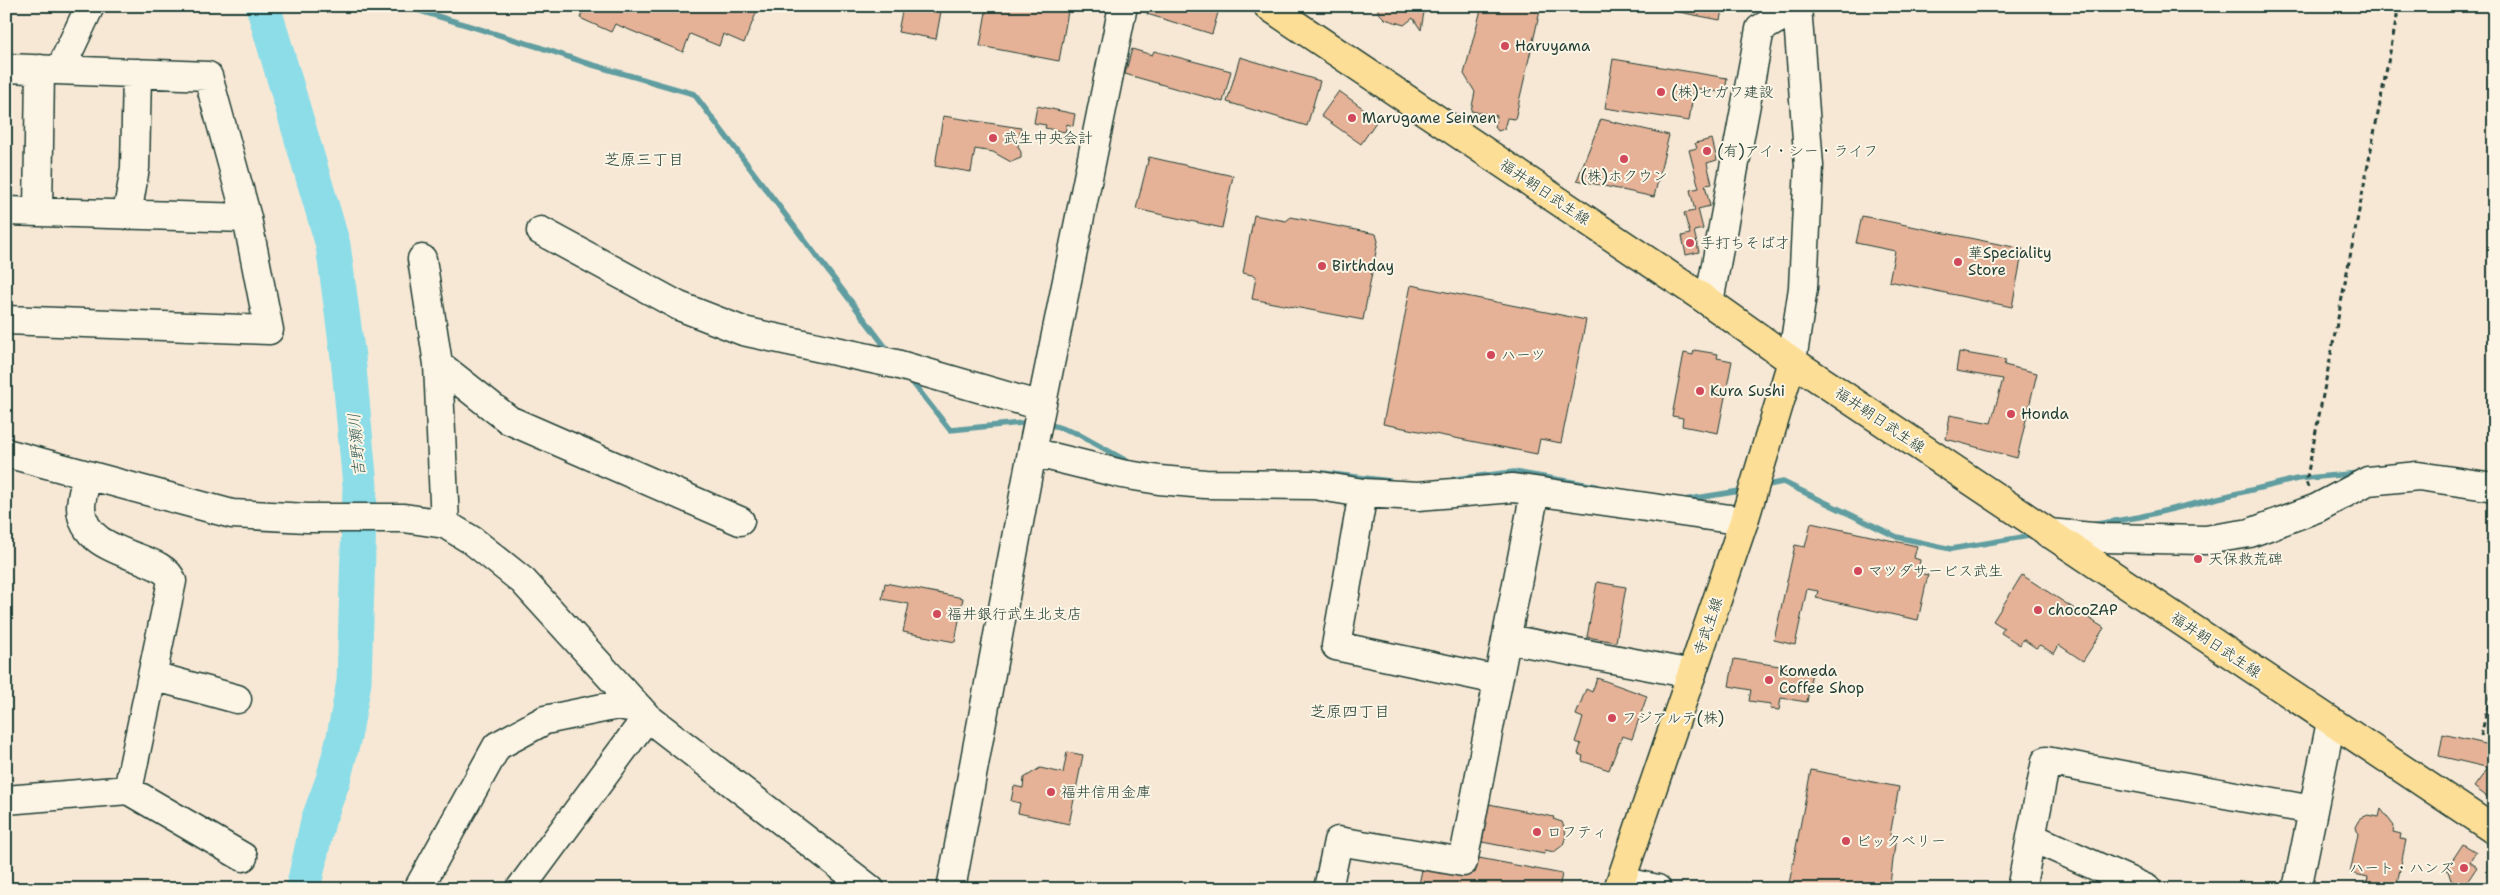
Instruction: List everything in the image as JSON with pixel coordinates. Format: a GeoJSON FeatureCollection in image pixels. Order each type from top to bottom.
{"type":"FeatureCollection","features":[{"type":"Feature","properties":{"kind":"main road","name":"福井朝日武生線"},"geometry":{"type":"LineString","coordinates":[[1268,6],[1709,302],[1792,361],[2494,830]]}},
{"type":"Feature","properties":{"kind":"main road","name":"寺武生線"},"geometry":{"type":"LineString","coordinates":[[1619,885],[1744,521],[1792,361]]}},
{"type":"Feature","properties":{"kind":"street"},"geometry":{"type":"LineString","coordinates":[[38,212],[50,70],[90,6]]}},
{"type":"Feature","properties":{"kind":"street"},"geometry":{"type":"LineString","coordinates":[[951,889],[1032,452],[1123,6]]}},
{"type":"Feature","properties":{"kind":"street"},"geometry":{"type":"LineString","coordinates":[[1709,302],[1760,30],[1797,7],[1809,166],[1803,288],[1792,361]]}},
{"type":"Feature","properties":{"kind":"street"},"geometry":{"type":"LineString","coordinates":[[6,68],[208,76],[247,218],[269,330],[6,320]]}},
{"type":"Feature","properties":{"kind":"street"},"geometry":{"type":"LineString","coordinates":[[127,214],[135,168],[137,73]]}},
{"type":"Feature","properties":{"kind":"street"},"geometry":{"type":"LineString","coordinates":[[6,211],[247,218]]}},
{"type":"Feature","properties":{"kind":"street"},"geometry":{"type":"LineString","coordinates":[[541,231],[679,306],[743,331],[896,364],[1041,406]]}},
{"type":"Feature","properties":{"kind":"street"},"geometry":{"type":"LineString","coordinates":[[422,259],[438,364],[445,524]]}},
{"type":"Feature","properties":{"kind":"street"},"geometry":{"type":"LineString","coordinates":[[438,364],[509,420],[740,522]]}},
{"type":"Feature","properties":{"kind":"street"},"geometry":{"type":"LineString","coordinates":[[1032,452],[1122,474],[1159,480],[1205,484],[1314,485],[1363,493],[1418,496],[1514,488],[1744,521]]}},
{"type":"Feature","properties":{"kind":"street"},"geometry":{"type":"LineString","coordinates":[[6,453],[232,514],[307,518],[404,518],[445,524],[473,541],[523,581],[643,713],[870,889]]}},
{"type":"Feature","properties":{"kind":"street"},"geometry":{"type":"LineString","coordinates":[[87,476],[81,508],[87,526],[99,539],[115,548],[162,568],[170,576],[172,589],[128,790]]}},
{"type":"Feature","properties":{"kind":"street"},"geometry":{"type":"LineString","coordinates":[[2048,533],[2104,538],[2205,540],[2250,534],[2317,508],[2368,481],[2418,476],[2494,487]]}},
{"type":"Feature","properties":{"kind":"street"},"geometry":{"type":"LineString","coordinates":[[1328,889],[1338,841],[1462,862],[1498,680],[1508,639],[1535,491]]}},
{"type":"Feature","properties":{"kind":"street"},"geometry":{"type":"LineString","coordinates":[[1363,493],[1336,646],[1498,680]]}},
{"type":"Feature","properties":{"kind":"street"},"geometry":{"type":"LineString","coordinates":[[1508,639],[1692,674]]}},
{"type":"Feature","properties":{"kind":"street"},"geometry":{"type":"LineString","coordinates":[[152,676],[237,699]]}},
{"type":"Feature","properties":{"kind":"street"},"geometry":{"type":"LineString","coordinates":[[418,889],[497,746],[545,720],[618,705],[643,713]]}},
{"type":"Feature","properties":{"kind":"street"},"geometry":{"type":"LineString","coordinates":[[520,889],[643,713]]}},
{"type":"Feature","properties":{"kind":"street"},"geometry":{"type":"LineString","coordinates":[[2296,889],[2332,722]]}},
{"type":"Feature","properties":{"kind":"street"},"geometry":{"type":"LineString","coordinates":[[2021,889],[2046,761],[2312,810]]}},
{"type":"Feature","properties":{"kind":"street"},"geometry":{"type":"LineString","coordinates":[[7,803],[128,790],[243,857]]}},
{"type":"Feature","properties":{"kind":"street"},"geometry":{"type":"LineString","coordinates":[[2031,837],[2147,889]]}},
{"type":"Feature","properties":{"kind":"street"},"geometry":{"type":"LineString","coordinates":[[1619,885],[1657,889]]}},
{"type":"Feature","properties":{"kind":"path"},"geometry":{"type":"LineString","coordinates":[[2317,508],[2306,482],[2399,6]]}},
{"type":"Feature","properties":{"kind":"path"},"geometry":{"type":"LineString","coordinates":[[2494,640],[2492,650],[2494,672]]}},
{"type":"Feature","properties":{"kind":"path"},"geometry":{"type":"LineString","coordinates":[[2481,736],[2494,680]]}},
{"type":"Feature","properties":{"kind":"building"},"geometry":{"type":"Polygon","coordinates":[[[585,6],[759,6],[744,43],[723,34],[719,46],[690,34],[683,52],[615,24],[611,32],[580,18],[585,6]]]}},
{"type":"Feature","properties":{"kind":"building"},"geometry":{"type":"Polygon","coordinates":[[[903,6],[942,6],[936,39],[898,32],[903,6]]]}},
{"type":"Feature","properties":{"kind":"building"},"geometry":{"type":"Polygon","coordinates":[[[987,6],[1069,6],[1059,61],[980,46],[987,6]]]}},
{"type":"Feature","properties":{"kind":"building"},"geometry":{"type":"Polygon","coordinates":[[[1149,6],[1209,6],[1219,9],[1212,34],[1147,14],[1149,6]]]}},
{"type":"Feature","properties":{"kind":"building"},"geometry":{"type":"Polygon","coordinates":[[[1378,6],[1425,6],[1421,30],[1413,18],[1404,25],[1385,19],[1378,12],[1378,6]]]}},
{"type":"Feature","properties":{"kind":"building"},"geometry":{"type":"Polygon","coordinates":[[[1482,6],[1518,6],[1540,11],[1515,119],[1507,118],[1504,129],[1498,131],[1495,127],[1497,116],[1471,111],[1475,92],[1464,74],[1482,6]]]}},
{"type":"Feature","properties":{"kind":"building"},"geometry":{"type":"Polygon","coordinates":[[[1680,6],[1723,6],[1720,20],[1679,12],[1680,6]]]}},
{"type":"Feature","properties":{"kind":"building"},"geometry":{"type":"Polygon","coordinates":[[[1132,49],[1152,55],[1154,51],[1231,71],[1223,102],[1125,74],[1132,49]]]}},
{"type":"Feature","properties":{"kind":"building"},"geometry":{"type":"Polygon","coordinates":[[[1240,57],[1320,81],[1307,126],[1227,102],[1240,57]]]}},
{"type":"Feature","properties":{"kind":"building"},"geometry":{"type":"Polygon","coordinates":[[[1613,59],[1727,78],[1725,93],[1694,88],[1689,121],[1605,108],[1613,59]]]}},
{"type":"Feature","properties":{"kind":"building"},"geometry":{"type":"Polygon","coordinates":[[[1339,91],[1378,119],[1361,144],[1321,116],[1339,91]]]}},
{"type":"Feature","properties":{"kind":"building"},"geometry":{"type":"Polygon","coordinates":[[[1037,106],[1075,114],[1073,126],[1067,124],[1065,132],[1045,128],[1046,125],[1034,123],[1037,106]]]}},
{"type":"Feature","properties":{"kind":"building"},"geometry":{"type":"Polygon","coordinates":[[[943,116],[1021,128],[1018,147],[1021,152],[1021,158],[1011,162],[993,152],[975,149],[971,172],[935,166],[943,116]]]}},
{"type":"Feature","properties":{"kind":"building"},"geometry":{"type":"Polygon","coordinates":[[[1601,119],[1669,135],[1654,197],[1577,180],[1601,119]]]}},
{"type":"Feature","properties":{"kind":"building"},"geometry":{"type":"Polygon","coordinates":[[[1712,139],[1717,160],[1707,163],[1712,184],[1705,185],[1710,206],[1698,209],[1703,229],[1694,231],[1699,252],[1686,255],[1682,236],[1690,234],[1684,213],[1695,211],[1690,190],[1699,188],[1689,150],[1697,148],[1695,143],[1712,139]]]}},
{"type":"Feature","properties":{"kind":"building"},"geometry":{"type":"Polygon","coordinates":[[[1149,157],[1233,176],[1222,228],[1136,209],[1149,157]]]}},
{"type":"Feature","properties":{"kind":"building"},"geometry":{"type":"Polygon","coordinates":[[[1254,215],[1286,221],[1291,217],[1376,234],[1378,241],[1363,320],[1252,299],[1256,276],[1243,273],[1254,215]]]}},
{"type":"Feature","properties":{"kind":"building"},"geometry":{"type":"Polygon","coordinates":[[[1862,216],[2023,249],[2012,307],[1889,281],[1895,251],[1856,243],[1862,216]]]}},
{"type":"Feature","properties":{"kind":"building"},"geometry":{"type":"Polygon","coordinates":[[[1411,285],[1586,320],[1561,443],[1540,439],[1537,454],[1383,424],[1411,285]]]}},
{"type":"Feature","properties":{"kind":"building"},"geometry":{"type":"Polygon","coordinates":[[[1694,350],[1718,354],[1717,358],[1732,361],[1718,433],[1682,426],[1683,418],[1672,416],[1684,353],[1693,355],[1694,350]]]}},
{"type":"Feature","properties":{"kind":"building"},"geometry":{"type":"Polygon","coordinates":[[[1959,352],[2006,360],[2004,365],[2037,373],[2017,458],[1946,439],[1950,415],[1991,423],[2003,379],[1956,371],[1959,352]]]}},
{"type":"Feature","properties":{"kind":"building"},"geometry":{"type":"Polygon","coordinates":[[[1811,523],[1917,546],[1914,558],[1920,560],[1918,573],[1928,575],[1918,620],[1816,598],[1818,591],[1807,589],[1795,645],[1774,640],[1795,545],[1805,547],[1811,523]]]}},
{"type":"Feature","properties":{"kind":"building"},"geometry":{"type":"Polygon","coordinates":[[[2022,575],[2104,628],[2083,661],[2059,645],[2054,654],[2040,645],[2036,648],[2023,639],[2020,645],[2001,633],[2004,628],[1993,621],[2022,575]]]}},
{"type":"Feature","properties":{"kind":"building"},"geometry":{"type":"Polygon","coordinates":[[[1597,582],[1626,587],[1616,642],[1587,637],[1597,582]]]}},
{"type":"Feature","properties":{"kind":"building"},"geometry":{"type":"Polygon","coordinates":[[[885,583],[963,598],[955,642],[903,632],[909,604],[882,599],[885,583]]]}},
{"type":"Feature","properties":{"kind":"building"},"geometry":{"type":"Polygon","coordinates":[[[1734,659],[1812,671],[1807,702],[1781,698],[1779,710],[1770,709],[1771,704],[1749,701],[1751,690],[1729,686],[1734,659]]]}},
{"type":"Feature","properties":{"kind":"building"},"geometry":{"type":"Polygon","coordinates":[[[1597,678],[1647,696],[1632,739],[1622,736],[1609,770],[1582,761],[1583,756],[1578,754],[1581,744],[1575,742],[1583,718],[1576,715],[1586,689],[1592,692],[1597,678]]]}},
{"type":"Feature","properties":{"kind":"building"},"geometry":{"type":"Polygon","coordinates":[[[2443,734],[2494,746],[2494,769],[2439,756],[2443,734]]]}},
{"type":"Feature","properties":{"kind":"building"},"geometry":{"type":"Polygon","coordinates":[[[1067,752],[1083,755],[1069,824],[1018,813],[1020,803],[1011,801],[1014,786],[1023,788],[1024,778],[1040,768],[1063,773],[1067,752]]]}},
{"type":"Feature","properties":{"kind":"building"},"geometry":{"type":"Polygon","coordinates":[[[2488,768],[2494,769],[2494,802],[2474,787],[2488,768]]]}},
{"type":"Feature","properties":{"kind":"building"},"geometry":{"type":"Polygon","coordinates":[[[1811,770],[1899,787],[1890,835],[1896,836],[1890,884],[1911,889],[1788,889],[1811,770]]]}},
{"type":"Feature","properties":{"kind":"building"},"geometry":{"type":"Polygon","coordinates":[[[1489,804],[1554,817],[1553,819],[1562,822],[1565,830],[1566,836],[1563,845],[1554,852],[1545,850],[1544,854],[1482,842],[1489,804]]]}},
{"type":"Feature","properties":{"kind":"building"},"geometry":{"type":"Polygon","coordinates":[[[2381,809],[2394,826],[2393,832],[2401,834],[2400,839],[2406,840],[2396,889],[2366,889],[2368,877],[2350,873],[2358,834],[2356,827],[2361,818],[2368,815],[2379,817],[2381,809]]]}},
{"type":"Feature","properties":{"kind":"building"},"geometry":{"type":"Polygon","coordinates":[[[2463,844],[2476,852],[2470,862],[2477,867],[2463,888],[2451,880],[2447,868],[2463,844]]]}},
{"type":"Feature","properties":{"kind":"building"},"geometry":{"type":"Polygon","coordinates":[[[1479,858],[1562,874],[1559,889],[1418,889],[1423,865],[1475,873],[1479,858]]]}},
{"type":"Feature","properties":{"kind":"waterway","name":"吉野瀬川"},"geometry":{"type":"LineString","coordinates":[[263,6],[333,245],[348,357],[360,486],[354,682],[344,737],[333,780],[318,821],[303,889]]}},
{"type":"Feature","properties":{"kind":"waterway"},"geometry":{"type":"LineString","coordinates":[[404,6],[586,63],[694,94],[890,353]]}},
{"type":"Feature","properties":{"kind":"waterway"},"geometry":{"type":"LineString","coordinates":[[909,378],[950,430],[1032,422]]}},
{"type":"Feature","properties":{"kind":"waterway"},"geometry":{"type":"LineString","coordinates":[[1046,423],[1076,433],[1132,464]]}},
{"type":"Feature","properties":{"kind":"waterway"},"geometry":{"type":"LineString","coordinates":[[1454,479],[1514,472],[1596,486]]}},
{"type":"Feature","properties":{"kind":"waterway"},"geometry":{"type":"LineString","coordinates":[[1323,473],[1390,481]]}},
{"type":"Feature","properties":{"kind":"waterway"},"geometry":{"type":"LineString","coordinates":[[2091,525],[2139,517],[2297,479],[2359,473]]}},
{"type":"Feature","properties":{"kind":"waterway"},"geometry":{"type":"LineString","coordinates":[[1763,486],[1783,482],[1897,537],[1951,549],[2035,535]]}},
{"type":"Feature","properties":{"kind":"waterway"},"geometry":{"type":"LineString","coordinates":[[1684,500],[1746,490]]}},
{"type":"Feature","properties":{"kind":"place","name":"Haruyama"},"geometry":{"type":"Point","coordinates":[1505,46]}},
{"type":"Feature","properties":{"kind":"place","name":"(株)セガワ建設"},"geometry":{"type":"Point","coordinates":[1661,92]}},
{"type":"Feature","properties":{"kind":"place","name":"Marugame Seimen"},"geometry":{"type":"Point","coordinates":[1352,118]}},
{"type":"Feature","properties":{"kind":"place","name":"武生中央会計"},"geometry":{"type":"Point","coordinates":[993,138]}},
{"type":"Feature","properties":{"kind":"place","name":"(有)アイ・シー・ライフ"},"geometry":{"type":"Point","coordinates":[1707,151]}},
{"type":"Feature","properties":{"kind":"place","name":"(株)ホクウン"},"geometry":{"type":"Point","coordinates":[1624,159]}},
{"type":"Feature","properties":{"kind":"place","name":"手打ちそば才"},"geometry":{"type":"Point","coordinates":[1690,243]}},
{"type":"Feature","properties":{"kind":"place","name":"華Speciality Store"},"geometry":{"type":"Point","coordinates":[1958,262]}},
{"type":"Feature","properties":{"kind":"place","name":"Birthday"},"geometry":{"type":"Point","coordinates":[1322,266]}},
{"type":"Feature","properties":{"kind":"place","name":"ハーツ"},"geometry":{"type":"Point","coordinates":[1491,355]}},
{"type":"Feature","properties":{"kind":"place","name":"Kura Sushi"},"geometry":{"type":"Point","coordinates":[1700,391]}},
{"type":"Feature","properties":{"kind":"place","name":"Honda"},"geometry":{"type":"Point","coordinates":[2011,414]}},
{"type":"Feature","properties":{"kind":"place","name":"天保救荒碑"},"geometry":{"type":"Point","coordinates":[2198,559]}},
{"type":"Feature","properties":{"kind":"place","name":"マツダサービス武生"},"geometry":{"type":"Point","coordinates":[1858,571]}},
{"type":"Feature","properties":{"kind":"place","name":"chocoZAP"},"geometry":{"type":"Point","coordinates":[2038,610]}},
{"type":"Feature","properties":{"kind":"place","name":"福井銀行武生北支店"},"geometry":{"type":"Point","coordinates":[937,614]}},
{"type":"Feature","properties":{"kind":"place","name":"Komeda Coffee Shop"},"geometry":{"type":"Point","coordinates":[1769,680]}},
{"type":"Feature","properties":{"kind":"place","name":"フジアルテ(株)"},"geometry":{"type":"Point","coordinates":[1612,718]}},
{"type":"Feature","properties":{"kind":"place","name":"福井信用金庫"},"geometry":{"type":"Point","coordinates":[1051,792]}},
{"type":"Feature","properties":{"kind":"place","name":"ロフティ"},"geometry":{"type":"Point","coordinates":[1537,832]}},
{"type":"Feature","properties":{"kind":"place","name":"ビックベリー"},"geometry":{"type":"Point","coordinates":[1846,841]}},
{"type":"Feature","properties":{"kind":"place","name":"ハート・ハンズ"},"geometry":{"type":"Point","coordinates":[2464,868]}},
{"type":"Feature","properties":{"kind":"district","name":"芝原三丁目"},"geometry":{"type":"Point","coordinates":[644,159]}},
{"type":"Feature","properties":{"kind":"district","name":"芝原四丁目"},"geometry":{"type":"Point","coordinates":[1350,711]}}]}
